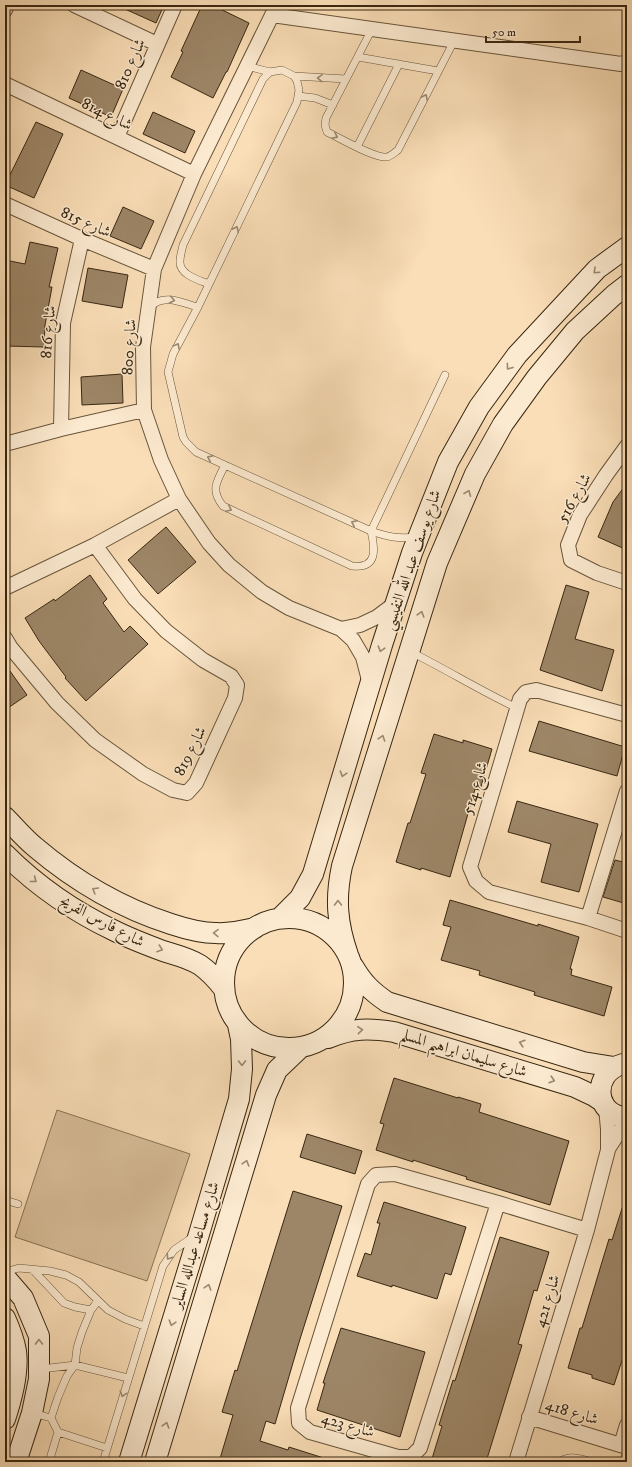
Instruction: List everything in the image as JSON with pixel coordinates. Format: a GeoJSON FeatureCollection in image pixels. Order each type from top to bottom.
{"type":"FeatureCollection","features":[{"type":"Feature","properties":{"kind":"street"},"geometry":{"type":"LineString","coordinates":[[5,10],[8,5]]}},
{"type":"Feature","properties":{"kind":"street"},"geometry":{"type":"LineString","coordinates":[[74,5],[157,44]]}},
{"type":"Feature","properties":{"kind":"street","name":"شارع 810"},"geometry":{"type":"LineString","coordinates":[[117,137],[175,5]]}},
{"type":"Feature","properties":{"kind":"street"},"geometry":{"type":"LineString","coordinates":[[274,10],[372,29],[621,64],[627,62]]}},
{"type":"Feature","properties":{"kind":"street","name":"شارع 800"},"geometry":{"type":"LineString","coordinates":[[274,10],[194,174],[154,269],[143,347],[144,410],[161,460],[179,499],[209,543],[229,565],[262,592],[289,608],[341,629],[353,640],[363,657],[371,685]]}},
{"type":"Feature","properties":{"kind":"street","name":"شارع 814"},"geometry":{"type":"LineString","coordinates":[[5,84],[194,174]]}},
{"type":"Feature","properties":{"kind":"street","name":"شارع 815"},"geometry":{"type":"LineString","coordinates":[[5,204],[82,239],[154,269]]}},
{"type":"Feature","properties":{"kind":"street","name":"شارع 816"},"geometry":{"type":"LineString","coordinates":[[61,429],[63,323],[82,239]]}},
{"type":"Feature","properties":{"kind":"street","name":"شارع يوسف عبد الله النفيسي"},"geometry":{"type":"LineString","coordinates":[[280,918],[300,898],[313,874],[418,537],[448,462],[479,407],[517,355],[597,269],[627,247]]}},
{"type":"Feature","properties":{"kind":"street","name":"شارع يوسف عبد الله النفيسي"},"geometry":{"type":"LineString","coordinates":[[351,960],[342,938],[338,920],[337,902],[341,872],[437,563],[475,474],[503,424],[537,377],[575,331],[627,285]]}},
{"type":"Feature","properties":{"kind":"street"},"geometry":{"type":"LineString","coordinates":[[5,444],[61,429],[144,410]]}},
{"type":"Feature","properties":{"kind":"street","name":"شارع 516"},"geometry":{"type":"LineString","coordinates":[[627,446],[606,475],[580,516],[568,546],[571,560],[597,573],[627,584]]}},
{"type":"Feature","properties":{"kind":"street"},"geometry":{"type":"LineString","coordinates":[[5,588],[95,545],[179,499]]}},
{"type":"Feature","properties":{"kind":"street","name":"شارع 819"},"geometry":{"type":"LineString","coordinates":[[5,638],[11,648],[57,703],[95,740],[143,774],[172,790],[187,793],[196,783],[234,698],[237,686],[231,676],[204,660],[166,631],[135,599],[95,545]]}},
{"type":"Feature","properties":{"kind":"street"},"geometry":{"type":"LineString","coordinates":[[341,629],[360,625],[377,617],[397,602]]}},
{"type":"Feature","properties":{"kind":"street","name":"شارع 514"},"geometry":{"type":"LineString","coordinates":[[627,715],[536,690],[526,692],[520,699],[517,708],[470,867],[476,881],[489,892],[588,918],[627,931]]}},
{"type":"Feature","properties":{"kind":"street"},"geometry":{"type":"LineString","coordinates":[[588,918],[627,791]]}},
{"type":"Feature","properties":{"kind":"street","name":"شارع فارس الفريح"},"geometry":{"type":"LineString","coordinates":[[5,817],[34,846],[57,864],[100,893],[134,910],[161,921],[201,932],[228,933],[254,928]]}},
{"type":"Feature","properties":{"kind":"street","name":"شارع فارس الفريح"},"geometry":{"type":"LineString","coordinates":[[5,854],[19,869],[83,914],[140,943],[189,959],[199,964],[209,971],[224,989]]}},
{"type":"Feature","properties":{"kind":"street"},"geometry":{"type":"LineString","coordinates":[[280,918],[300,918],[320,925],[337,938],[351,960],[355,987],[350,1008],[339,1027],[323,1040],[311,1046],[299,1049],[276,1048],[255,1040],[238,1025],[228,1008],[224,989],[225,971],[231,954],[241,939],[254,928],[267,922],[280,918]]}},
{"type":"Feature","properties":{"kind":"street","name":"شارع سليمان ابراهيم المسلم"},"geometry":{"type":"LineString","coordinates":[[351,960],[361,980],[373,992],[387,1002],[583,1062],[622,1063]]}},
{"type":"Feature","properties":{"kind":"street","name":"شارع مساعد عبدالله الساير"},"geometry":{"type":"LineString","coordinates":[[129,1462],[239,1099],[242,1069],[241,1040],[238,1025]]}},
{"type":"Feature","properties":{"kind":"street"},"geometry":{"type":"LineString","coordinates":[[458,1051],[453,1047],[451,1036],[454,1030],[464,1025]]}},
{"type":"Feature","properties":{"kind":"street","name":"شارع سليمان ابراهيم المسلم"},"geometry":{"type":"LineString","coordinates":[[323,1040],[340,1033],[358,1029],[376,1029],[394,1032],[575,1087],[594,1096],[614,1114],[627,1117]]}},
{"type":"Feature","properties":{"kind":"street","name":"شارع مساعد عبدالله الساير"},"geometry":{"type":"LineString","coordinates":[[155,1462],[266,1095],[277,1070],[299,1049]]}},
{"type":"Feature","properties":{"kind":"street"},"geometry":{"type":"LineString","coordinates":[[604,1105],[600,1094],[600,1086],[603,1078],[607,1072],[622,1063]]}},
{"type":"Feature","properties":{"kind":"street","name":"شارع 421"},"geometry":{"type":"LineString","coordinates":[[516,1462],[587,1230],[608,1150],[608,1129],[604,1105]]}},
{"type":"Feature","properties":{"kind":"street","name":"شارع 421"},"geometry":{"type":"LineString","coordinates":[[608,1150],[627,1122]]}},
{"type":"Feature","properties":{"kind":"street","name":"شارع 423"},"geometry":{"type":"LineString","coordinates":[[498,1203],[420,1448],[411,1458],[398,1458],[310,1432],[299,1423],[298,1408],[368,1184],[376,1175],[394,1174],[498,1203],[587,1230]]}},
{"type":"Feature","properties":{"kind":"street"},"geometry":{"type":"LineString","coordinates":[[5,1277],[23,1298],[39,1336],[39,1379],[32,1413],[16,1462]]}},
{"type":"Feature","properties":{"kind":"street"},"geometry":{"type":"LineString","coordinates":[[5,1318],[11,1331],[16,1351],[16,1374],[5,1419]]}},
{"type":"Feature","properties":{"kind":"street","name":"شارع 418"},"geometry":{"type":"LineString","coordinates":[[529,1417],[625,1448]]}},
{"type":"Feature","properties":{"kind":"street"},"geometry":{"type":"LineString","coordinates":[[625,1448],[627,1425]]}},
{"type":"Feature","properties":{"kind":"lane"},"geometry":{"type":"LineString","coordinates":[[372,29],[326,118],[325,125],[327,132],[377,156],[391,156],[398,150],[454,41]]}},
{"type":"Feature","properties":{"kind":"lane"},"geometry":{"type":"LineString","coordinates":[[358,57],[438,71]]}},
{"type":"Feature","properties":{"kind":"lane"},"geometry":{"type":"LineString","coordinates":[[357,147],[399,64]]}},
{"type":"Feature","properties":{"kind":"lane"},"geometry":{"type":"LineString","coordinates":[[247,66],[270,72],[282,70],[294,76],[346,79]]}},
{"type":"Feature","properties":{"kind":"lane"},"geometry":{"type":"LineString","coordinates":[[209,284],[184,272],[179,262],[183,244],[263,79],[270,72]]}},
{"type":"Feature","properties":{"kind":"lane"},"geometry":{"type":"LineString","coordinates":[[294,76],[298,81],[299,90],[294,109],[198,307],[173,354],[168,372],[182,437],[196,452],[371,531],[401,539],[418,537]]}},
{"type":"Feature","properties":{"kind":"lane"},"geometry":{"type":"LineString","coordinates":[[298,96],[315,98],[333,105]]}},
{"type":"Feature","properties":{"kind":"lane"},"geometry":{"type":"LineString","coordinates":[[149,308],[154,303],[168,299],[198,307]]}},
{"type":"Feature","properties":{"kind":"lane"},"geometry":{"type":"LineString","coordinates":[[225,465],[215,486],[215,494],[223,506],[352,566],[361,567],[367,565],[374,553],[375,546],[371,531],[445,375]]}},
{"type":"Feature","properties":{"kind":"lane"},"geometry":{"type":"LineString","coordinates":[[410,651],[517,708]]}},
{"type":"Feature","properties":{"kind":"lane"},"geometry":{"type":"LineString","coordinates":[[5,1200],[18,1204]]}},
{"type":"Feature","properties":{"kind":"lane"},"geometry":{"type":"LineString","coordinates":[[103,1462],[163,1266],[179,1246],[190,1238],[199,1234]]}},
{"type":"Feature","properties":{"kind":"lane"},"geometry":{"type":"LineString","coordinates":[[5,1272],[19,1268],[50,1271],[66,1275],[79,1282],[108,1310],[144,1326]]}},
{"type":"Feature","properties":{"kind":"lane"},"geometry":{"type":"LineString","coordinates":[[33,1270],[64,1302],[75,1307],[91,1310]]}},
{"type":"Feature","properties":{"kind":"lane"},"geometry":{"type":"LineString","coordinates":[[49,1462],[58,1432],[51,1418],[67,1376],[76,1365],[77,1348],[82,1332],[91,1310],[98,1301]]}},
{"type":"Feature","properties":{"kind":"lane"},"geometry":{"type":"LineString","coordinates":[[39,1370],[76,1365],[128,1378]]}},
{"type":"Feature","properties":{"kind":"lane"},"geometry":{"type":"LineString","coordinates":[[32,1413],[51,1418]]}},
{"type":"Feature","properties":{"kind":"lane"},"geometry":{"type":"LineString","coordinates":[[58,1432],[107,1448]]}},
{"type":"Feature","properties":{"kind":"lane"},"geometry":{"type":"LineString","coordinates":[[624,1462],[625,1448]]}},
{"type":"Feature","properties":{"kind":"lane"},"geometry":{"type":"LineString","coordinates":[[558,1462],[571,1457],[577,1457],[592,1462]]}},
{"type":"Feature","properties":{"kind":"shaded area"},"geometry":{"type":"Polygon","coordinates":[[[57,1110],[190,1154],[147,1281],[15,1237],[57,1110]]]}},
{"type":"Feature","properties":{"kind":"building"},"geometry":{"type":"Polygon","coordinates":[[[116,5],[164,5],[156,23],[116,5]]]}},
{"type":"Feature","properties":{"kind":"building"},"geometry":{"type":"Polygon","coordinates":[[[202,5],[212,5],[249,23],[227,72],[213,98],[171,77],[202,5]]]}},
{"type":"Feature","properties":{"kind":"building"},"geometry":{"type":"Polygon","coordinates":[[[81,70],[123,89],[111,117],[69,98],[81,70]]]}},
{"type":"Feature","properties":{"kind":"building"},"geometry":{"type":"Polygon","coordinates":[[[153,112],[195,131],[185,153],[143,134],[153,112]]]}},
{"type":"Feature","properties":{"kind":"building"},"geometry":{"type":"Polygon","coordinates":[[[36,122],[63,134],[34,198],[5,185],[36,122]]]}},
{"type":"Feature","properties":{"kind":"building"},"geometry":{"type":"Polygon","coordinates":[[[123,207],[154,221],[141,249],[110,236],[123,207]]]}},
{"type":"Feature","properties":{"kind":"building"},"geometry":{"type":"Polygon","coordinates":[[[30,242],[58,248],[49,287],[52,287],[45,325],[44,347],[5,346],[5,260],[25,264],[30,242]]]}},
{"type":"Feature","properties":{"kind":"building"},"geometry":{"type":"Polygon","coordinates":[[[88,268],[128,275],[122,308],[82,301],[88,268]]]}},
{"type":"Feature","properties":{"kind":"building"},"geometry":{"type":"Polygon","coordinates":[[[122,374],[123,403],[82,405],[81,377],[122,374]]]}},
{"type":"Feature","properties":{"kind":"building"},"geometry":{"type":"Polygon","coordinates":[[[627,483],[627,550],[598,537],[613,502],[627,483]]]}},
{"type":"Feature","properties":{"kind":"building"},"geometry":{"type":"Polygon","coordinates":[[[166,527],[196,562],[158,594],[128,560],[166,527]]]}},
{"type":"Feature","properties":{"kind":"building"},"geometry":{"type":"Polygon","coordinates":[[[90,575],[107,599],[103,603],[124,632],[130,626],[148,644],[86,701],[65,678],[66,677],[39,641],[25,618],[54,599],[55,601],[90,575]]]}},
{"type":"Feature","properties":{"kind":"building"},"geometry":{"type":"Polygon","coordinates":[[[566,585],[589,592],[575,639],[614,650],[602,691],[540,670],[566,585]]]}},
{"type":"Feature","properties":{"kind":"building"},"geometry":{"type":"Polygon","coordinates":[[[5,664],[27,695],[5,710],[5,664]]]}},
{"type":"Feature","properties":{"kind":"building"},"geometry":{"type":"Polygon","coordinates":[[[539,721],[625,747],[617,776],[529,751],[539,721]]]}},
{"type":"Feature","properties":{"kind":"building"},"geometry":{"type":"Polygon","coordinates":[[[434,734],[463,743],[463,740],[492,749],[480,790],[475,789],[450,877],[396,862],[408,823],[410,823],[426,774],[421,773],[434,734]]]}},
{"type":"Feature","properties":{"kind":"building"},"geometry":{"type":"Polygon","coordinates":[[[517,801],[598,824],[579,892],[541,882],[551,844],[508,832],[517,801]]]}},
{"type":"Feature","properties":{"kind":"building"},"geometry":{"type":"Polygon","coordinates":[[[615,860],[627,863],[627,904],[603,897],[615,860]]]}},
{"type":"Feature","properties":{"kind":"building"},"geometry":{"type":"Polygon","coordinates":[[[450,900],[579,937],[570,969],[572,969],[571,975],[612,987],[604,1016],[534,995],[535,992],[479,975],[480,971],[441,960],[451,927],[443,925],[450,900]]]}},
{"type":"Feature","properties":{"kind":"building"},"geometry":{"type":"Polygon","coordinates":[[[394,1078],[481,1104],[479,1112],[569,1141],[550,1205],[466,1179],[467,1177],[376,1150],[384,1124],[380,1123],[394,1078]]]}},
{"type":"Feature","properties":{"kind":"building"},"geometry":{"type":"Polygon","coordinates":[[[307,1134],[362,1151],[355,1174],[300,1157],[307,1134]]]}},
{"type":"Feature","properties":{"kind":"building"},"geometry":{"type":"Polygon","coordinates":[[[293,1191],[342,1206],[275,1424],[266,1421],[260,1441],[288,1450],[289,1447],[330,1460],[329,1462],[219,1462],[233,1415],[222,1412],[235,1370],[237,1371],[293,1191]]]}},
{"type":"Feature","properties":{"kind":"building"},"geometry":{"type":"Polygon","coordinates":[[[625,1199],[627,1199],[627,1345],[614,1385],[592,1378],[592,1375],[568,1368],[580,1328],[582,1328],[609,1239],[612,1240],[625,1199]]]}},
{"type":"Feature","properties":{"kind":"building"},"geometry":{"type":"Polygon","coordinates":[[[384,1202],[466,1227],[451,1275],[445,1273],[437,1299],[357,1276],[365,1253],[371,1255],[380,1223],[377,1223],[384,1202]]]}},
{"type":"Feature","properties":{"kind":"building"},"geometry":{"type":"Polygon","coordinates":[[[500,1237],[549,1252],[537,1291],[534,1290],[518,1344],[522,1345],[486,1462],[431,1462],[442,1426],[439,1425],[453,1380],[455,1381],[500,1237]]]}},
{"type":"Feature","properties":{"kind":"building"},"geometry":{"type":"Polygon","coordinates":[[[341,1328],[425,1352],[400,1437],[317,1410],[325,1383],[323,1383],[341,1328]]]}}]}
